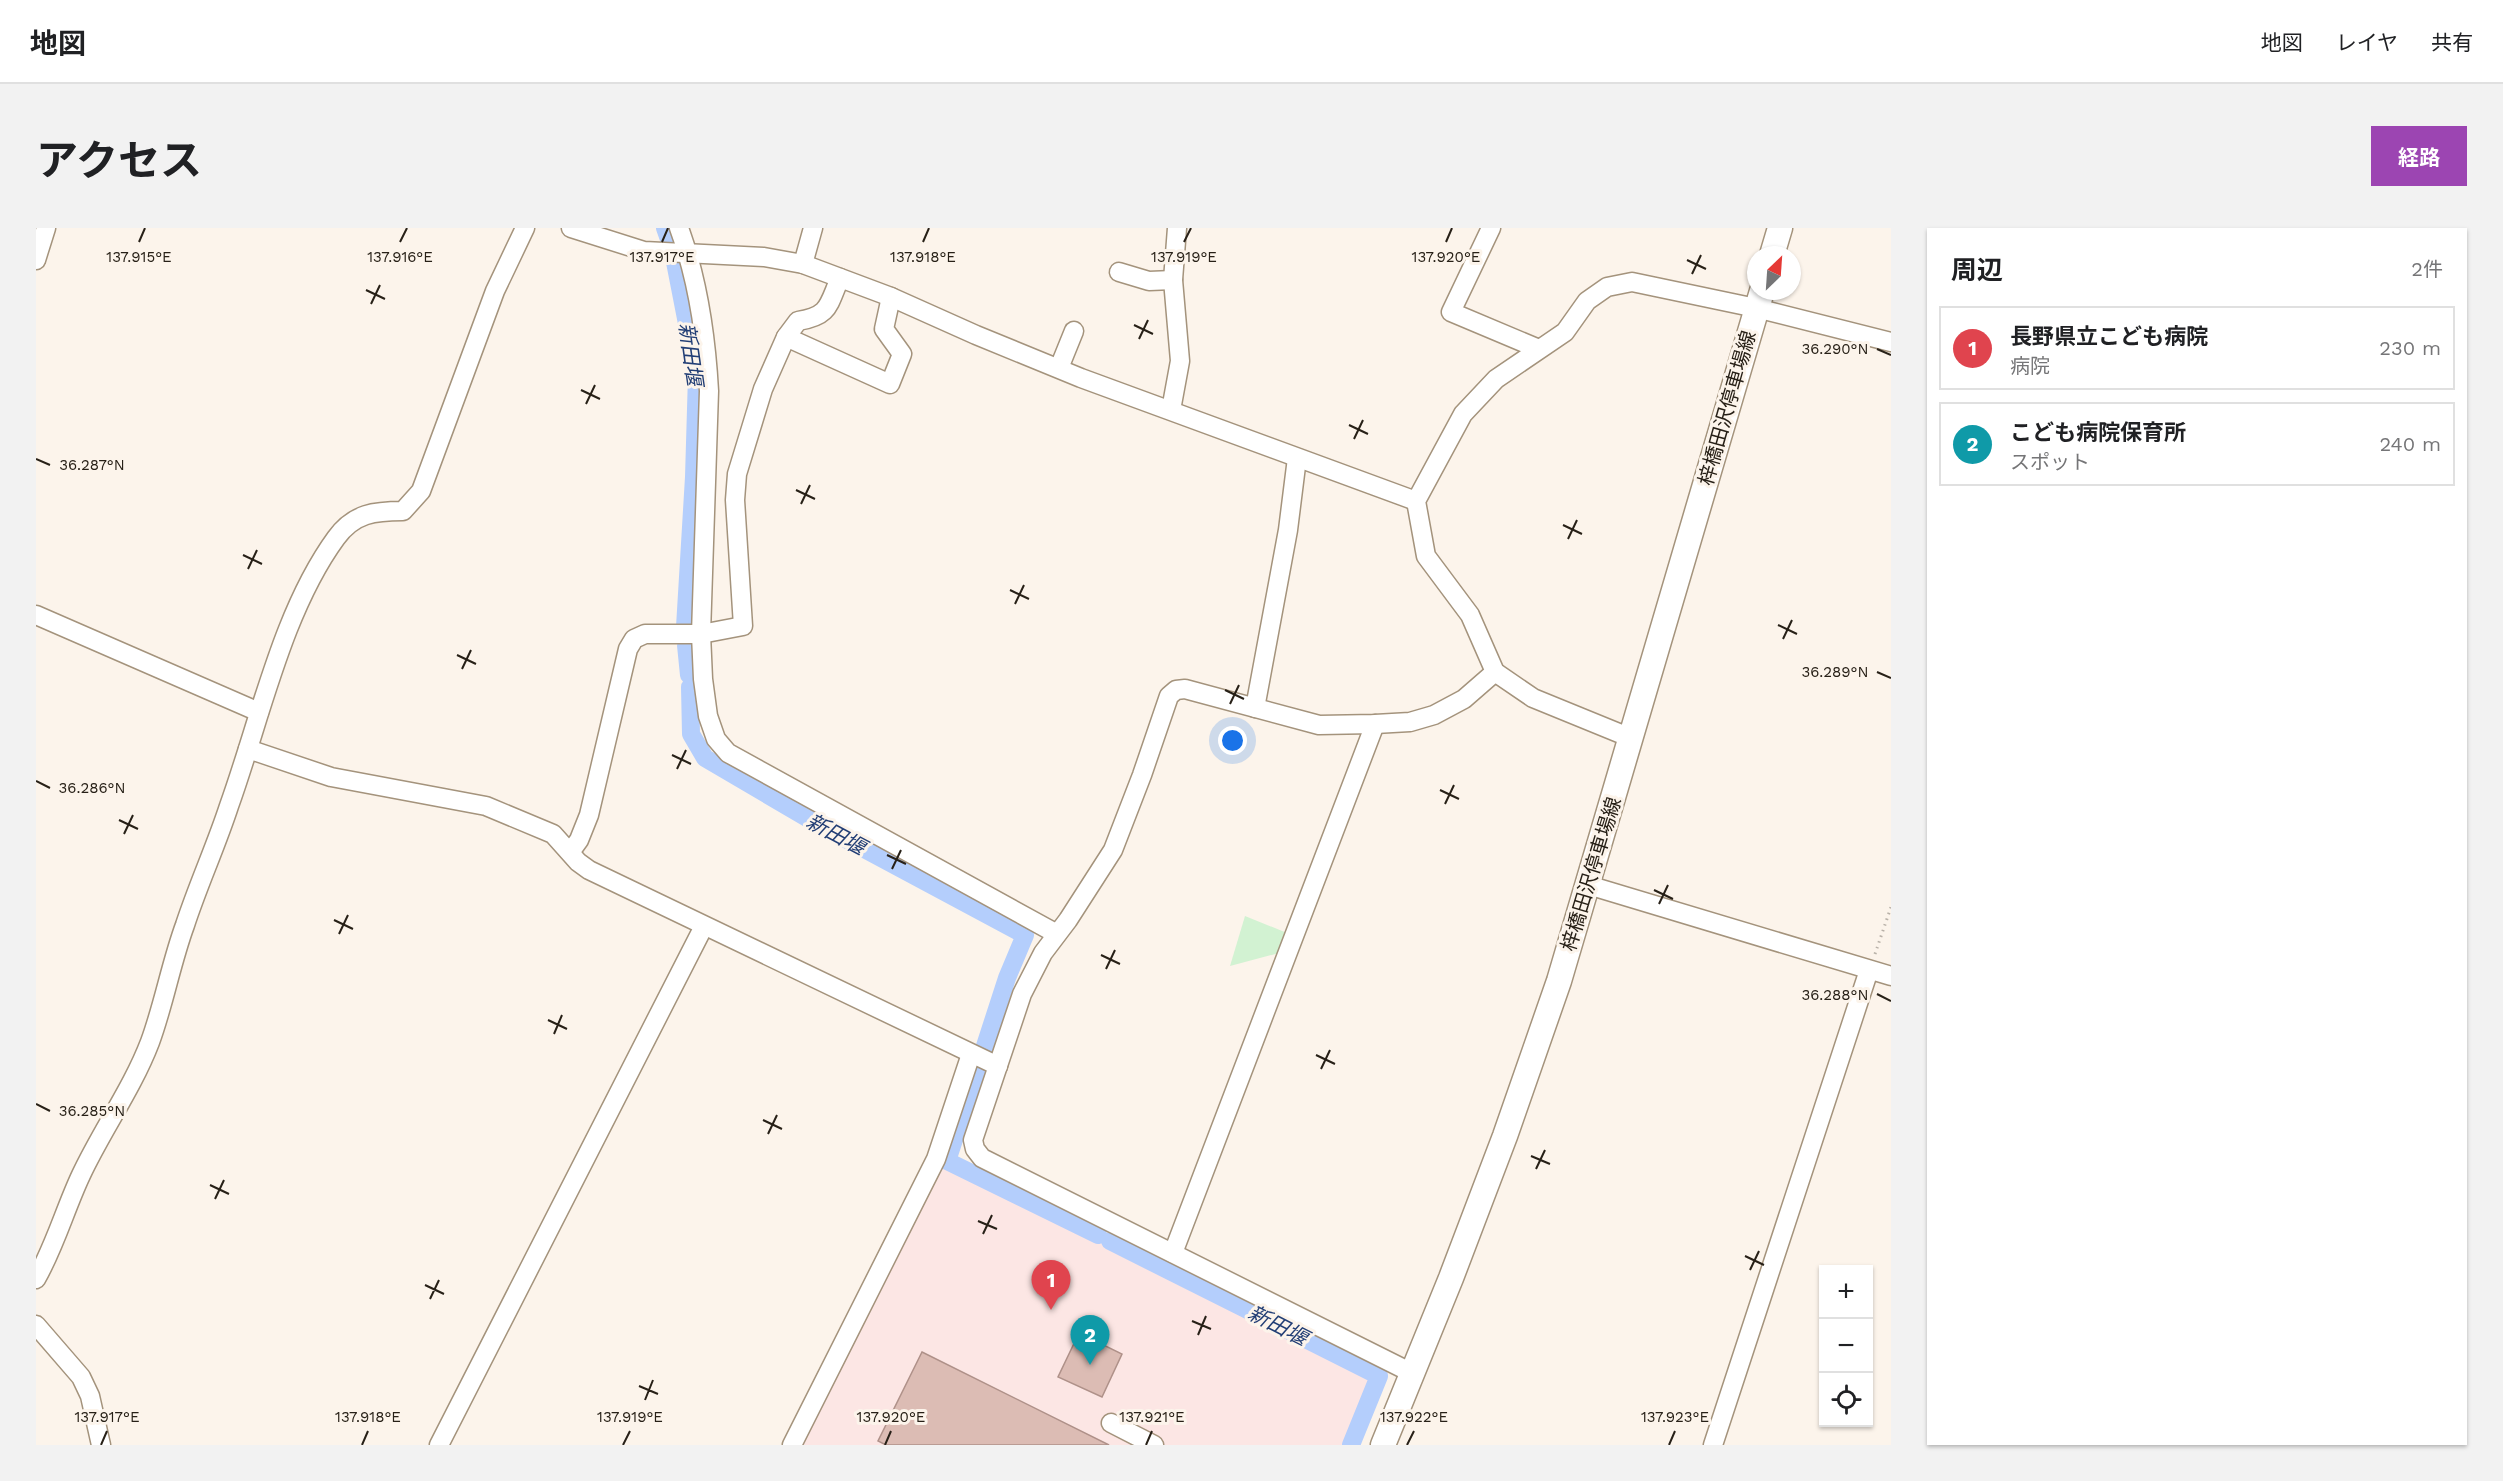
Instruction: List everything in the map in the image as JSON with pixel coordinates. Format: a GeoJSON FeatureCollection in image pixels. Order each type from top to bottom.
{"type":"FeatureCollection","features":[{"type":"Feature","properties":{"kind":"main road"},"geometry":{"type":"LineString","coordinates":[[1775,246],[1780,228]]}},
{"type":"Feature","properties":{"kind":"main road","name":"梓橋田沢停車場線"},"geometry":{"type":"LineString","coordinates":[[1383,1445],[1451,1278],[1505,1136],[1559,981],[1759,300]]}},
{"type":"Feature","properties":{"kind":"street"},"geometry":{"type":"LineString","coordinates":[[36,1279],[55,1241],[80,1176],[132,1083],[150,1042],[184,926],[249,749],[259,712],[294,615],[319,565],[337,537],[353,519],[374,511],[404,511],[421,491],[495,291],[525,228]]}},
{"type":"Feature","properties":{"kind":"street"},"geometry":{"type":"LineString","coordinates":[[571,228],[644,250],[764,257],[804,264],[891,297],[976,335],[1059,368],[1416,501]]}},
{"type":"Feature","properties":{"kind":"street"},"geometry":{"type":"LineString","coordinates":[[680,228],[689,254],[707,353],[710,391],[701,634],[708,716],[716,739],[728,753],[1057,934]]}},
{"type":"Feature","properties":{"kind":"street"},"geometry":{"type":"LineString","coordinates":[[804,264],[813,228]]}},
{"type":"Feature","properties":{"kind":"street"},"geometry":{"type":"LineString","coordinates":[[1171,410],[1180,361],[1173,280],[1177,228]]}},
{"type":"Feature","properties":{"kind":"street"},"geometry":{"type":"LineString","coordinates":[[1491,228],[1451,312],[1539,349]]}},
{"type":"Feature","properties":{"kind":"street"},"geometry":{"type":"LineString","coordinates":[[36,260],[41,236]]}},
{"type":"Feature","properties":{"kind":"street"},"geometry":{"type":"LineString","coordinates":[[1119,272],[1149,280],[1173,280]]}},
{"type":"Feature","properties":{"kind":"street"},"geometry":{"type":"LineString","coordinates":[[571,852],[579,840],[589,814],[628,649],[634,639],[645,634],[701,634],[743,626],[735,500],[737,474],[753,418],[786,337],[798,321],[815,319],[824,313],[840,278]]}},
{"type":"Feature","properties":{"kind":"street"},"geometry":{"type":"LineString","coordinates":[[1631,738],[1533,698],[1495,672],[1470,615],[1425,556],[1416,501],[1463,414],[1496,379],[1564,332],[1587,301],[1607,287],[1632,282],[1747,297]]}},
{"type":"Feature","properties":{"kind":"street"},"geometry":{"type":"LineString","coordinates":[[786,337],[890,384],[902,354],[884,329],[891,297]]}},
{"type":"Feature","properties":{"kind":"street"},"geometry":{"type":"LineString","coordinates":[[1762,300],[1891,342]]}},
{"type":"Feature","properties":{"kind":"street"},"geometry":{"type":"LineString","coordinates":[[1059,368],[1074,331]]}},
{"type":"Feature","properties":{"kind":"street"},"geometry":{"type":"LineString","coordinates":[[1255,708],[1288,530],[1297,458]]}},
{"type":"Feature","properties":{"kind":"street"},"geometry":{"type":"LineString","coordinates":[[36,615],[259,712]]}},
{"type":"Feature","properties":{"kind":"street"},"geometry":{"type":"LineString","coordinates":[[1412,1374],[982,1158],[975,1149],[973,1140],[1022,994],[1043,953],[1068,920],[1113,850],[1169,696],[1176,690],[1185,689],[1319,725],[1410,722],[1434,715],[1464,699],[1495,672]]}},
{"type":"Feature","properties":{"kind":"street"},"geometry":{"type":"LineString","coordinates":[[1173,1253],[1375,724]]}},
{"type":"Feature","properties":{"kind":"street"},"geometry":{"type":"LineString","coordinates":[[249,749],[331,777],[486,806],[553,834],[578,862],[589,870],[998,1066]]}},
{"type":"Feature","properties":{"kind":"street"},"geometry":{"type":"LineString","coordinates":[[1588,885],[1891,976]]}},
{"type":"Feature","properties":{"kind":"street"},"geometry":{"type":"LineString","coordinates":[[439,1445],[704,926]]}},
{"type":"Feature","properties":{"kind":"street"},"geometry":{"type":"LineString","coordinates":[[1713,1445],[1869,970]]}},
{"type":"Feature","properties":{"kind":"street"},"geometry":{"type":"LineString","coordinates":[[792,1445],[936,1158],[971,1054]]}},
{"type":"Feature","properties":{"kind":"street"},"geometry":{"type":"LineString","coordinates":[[36,1325],[81,1377],[90,1396],[101,1445]]}},
{"type":"Feature","properties":{"kind":"street"},"geometry":{"type":"LineString","coordinates":[[1111,1423],[1154,1445]]}},
{"type":"Feature","properties":{"kind":"path"},"geometry":{"type":"LineString","coordinates":[[1869,970],[1891,907]]}},
{"type":"Feature","properties":{"kind":"shaded area"},"geometry":{"type":"Polygon","coordinates":[[[941,1163],[1367,1376],[1372,1381],[1346,1445],[798,1445],[941,1163]]]}},
{"type":"Feature","properties":{"kind":"green space"},"geometry":{"type":"Polygon","coordinates":[[[1245,916],[1287,933],[1279,953],[1230,966],[1245,916]]]}},
{"type":"Feature","properties":{"kind":"building"},"geometry":{"type":"Polygon","coordinates":[[[1079,1333],[1122,1354],[1102,1397],[1058,1377],[1079,1333]]]}},
{"type":"Feature","properties":{"kind":"building"},"geometry":{"type":"Polygon","coordinates":[[[922,1352],[1109,1445],[886,1445],[878,1441],[922,1352]]]}},
{"type":"Feature","properties":{"kind":"waterway","name":"新田堰"},"geometry":{"type":"LineString","coordinates":[[665,228],[671,245]]}},
{"type":"Feature","properties":{"kind":"waterway","name":"新田堰"},"geometry":{"type":"LineString","coordinates":[[675,262],[697,375],[694,477],[685,627]]}},
{"type":"Feature","properties":{"kind":"waterway","name":"新田堰"},"geometry":{"type":"LineString","coordinates":[[686,645],[689,675]]}},
{"type":"Feature","properties":{"kind":"waterway","name":"新田堰"},"geometry":{"type":"LineString","coordinates":[[690,687],[691,734],[705,758],[814,822],[1025,935],[1007,978],[984,1049]]}},
{"type":"Feature","properties":{"kind":"waterway","name":"新田堰"},"geometry":{"type":"LineString","coordinates":[[978,1067],[947,1161],[1098,1235]]}},
{"type":"Feature","properties":{"kind":"waterway","name":"新田堰"},"geometry":{"type":"LineString","coordinates":[[1110,1241],[1379,1376],[1351,1445]]}},
{"type":"Feature","properties":{"kind":"place","name":"長野県立こども病院"},"geometry":{"type":"Point","coordinates":[1051,1310]}},
{"type":"Feature","properties":{"kind":"place","name":"こども病院保育所"},"geometry":{"type":"Point","coordinates":[1090,1365]}}]}
